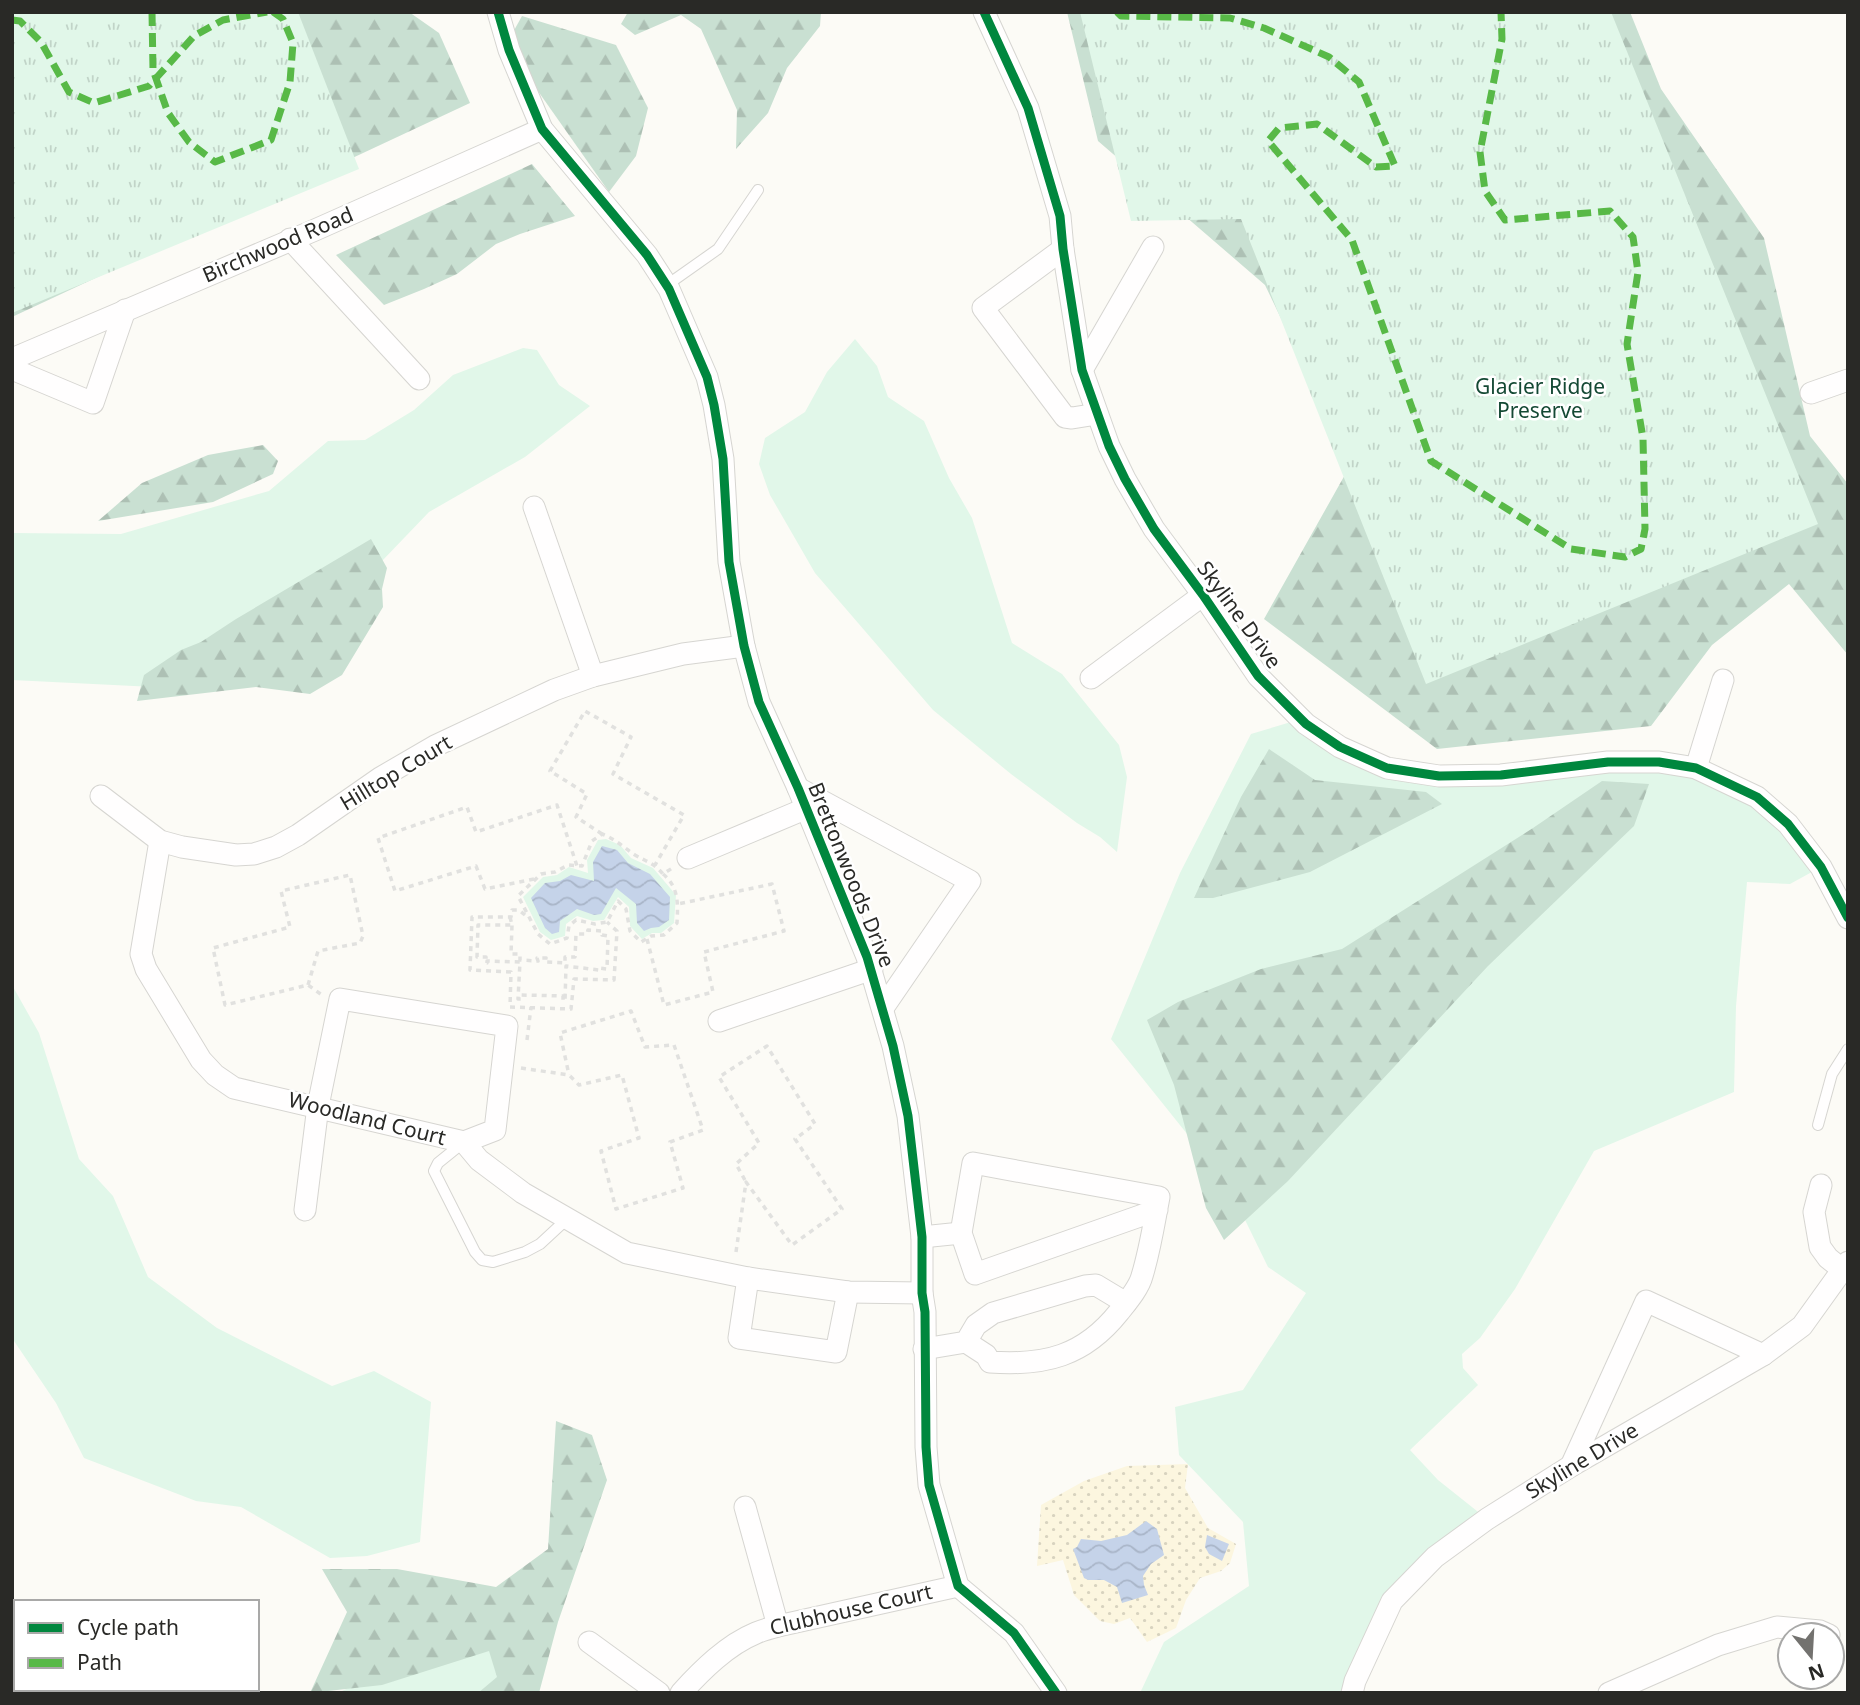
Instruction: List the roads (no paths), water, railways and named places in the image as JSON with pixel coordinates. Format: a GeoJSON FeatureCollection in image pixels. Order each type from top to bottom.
{"type":"FeatureCollection","features":[{"type":"Feature","properties":{"kind":"street"},"geometry":{"type":"LineString","coordinates":[[498,12],[509,50],[542,129]]}},
{"type":"Feature","properties":{"kind":"street","name":"Skyline Drive"},"geometry":{"type":"LineString","coordinates":[[984,12],[1028,108],[1060,216],[1082,370],[1114,457],[1154,528],[1258,676],[1301,719],[1340,747],[1387,768],[1439,776],[1502,775],[1608,762],[1659,762],[1696,768],[1757,797],[1788,824],[1821,867],[1848,918]]}},
{"type":"Feature","properties":{"kind":"street","name":"Birchwood Road"},"geometry":{"type":"LineString","coordinates":[[12,359],[315,230],[542,129]]}},
{"type":"Feature","properties":{"kind":"street","name":"Brettonwoods Drive"},"geometry":{"type":"LineString","coordinates":[[542,129],[648,255],[667,285],[707,377],[723,459],[729,562],[744,646],[759,702],[807,808],[872,969],[908,1116],[922,1237],[929,1485],[958,1586]]}},
{"type":"Feature","properties":{"kind":"street"},"geometry":{"type":"LineString","coordinates":[[290,239],[419,379]]}},
{"type":"Feature","properties":{"kind":"street"},"geometry":{"type":"LineString","coordinates":[[1082,370],[1153,247]]}},
{"type":"Feature","properties":{"kind":"street"},"geometry":{"type":"LineString","coordinates":[[1063,249],[983,308],[1065,417],[1097,414]]}},
{"type":"Feature","properties":{"kind":"street"},"geometry":{"type":"LineString","coordinates":[[12,369],[93,403],[125,310]]}},
{"type":"Feature","properties":{"kind":"street"},"geometry":{"type":"LineString","coordinates":[[1811,393],[1848,380]]}},
{"type":"Feature","properties":{"kind":"street"},"geometry":{"type":"LineString","coordinates":[[534,507],[593,676]]}},
{"type":"Feature","properties":{"kind":"street"},"geometry":{"type":"LineString","coordinates":[[1091,678],[1203,595]]}},
{"type":"Feature","properties":{"kind":"street","name":"Hilltop Court"},"geometry":{"type":"LineString","coordinates":[[160,841],[236,855],[254,854],[276,847],[298,835],[380,778],[435,746],[554,690],[593,676],[683,654],[744,646]]}},
{"type":"Feature","properties":{"kind":"street"},"geometry":{"type":"LineString","coordinates":[[1696,768],[1723,680]]}},
{"type":"Feature","properties":{"kind":"street"},"geometry":{"type":"LineString","coordinates":[[798,788],[970,881],[883,1008]]}},
{"type":"Feature","properties":{"kind":"street"},"geometry":{"type":"LineString","coordinates":[[101,796],[160,841]]}},
{"type":"Feature","properties":{"kind":"street"},"geometry":{"type":"LineString","coordinates":[[688,858],[807,808]]}},
{"type":"Feature","properties":{"kind":"street","name":"Woodland Court"},"geometry":{"type":"LineString","coordinates":[[160,841],[141,954],[146,969],[201,1059],[215,1075],[234,1087],[464,1142],[479,1160],[523,1194],[627,1253],[748,1278],[848,1292],[922,1293]]}},
{"type":"Feature","properties":{"kind":"street"},"geometry":{"type":"LineString","coordinates":[[719,1021],[872,969]]}},
{"type":"Feature","properties":{"kind":"street"},"geometry":{"type":"LineString","coordinates":[[305,1209],[318,1106],[340,999],[507,1026],[495,1130],[464,1142]]}},
{"type":"Feature","properties":{"kind":"street"},"geometry":{"type":"LineString","coordinates":[[924,1349],[966,1342],[986,1355],[990,1362],[1035,1362],[1061,1355],[1084,1345],[1105,1329],[1142,1279],[1157,1210],[1159,1197],[973,1163],[961,1233],[975,1274],[1157,1210]]}},
{"type":"Feature","properties":{"kind":"street"},"geometry":{"type":"LineString","coordinates":[[1821,1185],[1814,1212],[1820,1247],[1828,1258],[1845,1266]]}},
{"type":"Feature","properties":{"kind":"street"},"geometry":{"type":"LineString","coordinates":[[922,1237],[961,1233]]}},
{"type":"Feature","properties":{"kind":"street","name":"Skyline Drive"},"geometry":{"type":"LineString","coordinates":[[1352,1693],[1392,1601],[1435,1557],[1487,1518],[1571,1466],[1763,1355],[1802,1326],[1845,1266]]}},
{"type":"Feature","properties":{"kind":"street"},"geometry":{"type":"LineString","coordinates":[[748,1278],[739,1338],[836,1352],[848,1292]]}},
{"type":"Feature","properties":{"kind":"street"},"geometry":{"type":"LineString","coordinates":[[966,1342],[976,1325],[993,1313],[1085,1286],[1096,1285],[1126,1303]]}},
{"type":"Feature","properties":{"kind":"street"},"geometry":{"type":"LineString","coordinates":[[1571,1466],[1646,1301],[1763,1355]]}},
{"type":"Feature","properties":{"kind":"street"},"geometry":{"type":"LineString","coordinates":[[745,1507],[778,1626]]}},
{"type":"Feature","properties":{"kind":"street"},"geometry":{"type":"LineString","coordinates":[[958,1586],[1014,1633],[1056,1693]]}},
{"type":"Feature","properties":{"kind":"street","name":"Clubhouse Court"},"geometry":{"type":"LineString","coordinates":[[681,1693],[700,1672],[754,1633],[958,1586]]}},
{"type":"Feature","properties":{"kind":"street"},"geometry":{"type":"LineString","coordinates":[[1609,1693],[1718,1645],[1776,1626]]}},
{"type":"Feature","properties":{"kind":"street"},"geometry":{"type":"LineString","coordinates":[[589,1642],[659,1693]]}},
{"type":"Feature","properties":{"kind":"street"},"geometry":{"type":"LineString","coordinates":[[1650,1693],[1658,1671]]}},
{"type":"Feature","properties":{"kind":"lane"},"geometry":{"type":"LineString","coordinates":[[667,285],[718,249],[758,190]]}},
{"type":"Feature","properties":{"kind":"lane"},"geometry":{"type":"LineString","coordinates":[[1818,1125],[1832,1074],[1848,1049]]}},
{"type":"Feature","properties":{"kind":"lane"},"geometry":{"type":"LineString","coordinates":[[464,1142],[438,1163],[434,1171],[475,1252],[482,1260],[493,1262],[525,1252],[540,1244],[567,1219]]}},
{"type":"Feature","properties":{"kind":"water"},"geometry":{"type":"Polygon","coordinates":[[[602,846],[617,850],[628,863],[650,874],[670,897],[669,920],[659,927],[644,931],[637,923],[636,904],[616,888],[601,914],[594,915],[577,909],[560,921],[559,932],[552,934],[545,928],[531,898],[545,883],[560,881],[571,875],[594,881],[593,862],[602,846]]]}},
{"type":"Feature","properties":{"kind":"water"},"geometry":{"type":"Polygon","coordinates":[[[1146,1521],[1157,1529],[1164,1555],[1151,1564],[1143,1576],[1148,1595],[1122,1603],[1117,1587],[1104,1580],[1084,1578],[1073,1549],[1081,1539],[1101,1541],[1127,1535],[1146,1521]]]}},
{"type":"Feature","properties":{"kind":"water"},"geometry":{"type":"Polygon","coordinates":[[[1207,1535],[1229,1544],[1222,1561],[1209,1554],[1205,1547],[1207,1535]]]}},
{"type":"Feature","properties":{"kind":"park label","name":"Glacier Ridge Preserve"},"geometry":{"type":"Point","coordinates":[1540,399]}}]}
